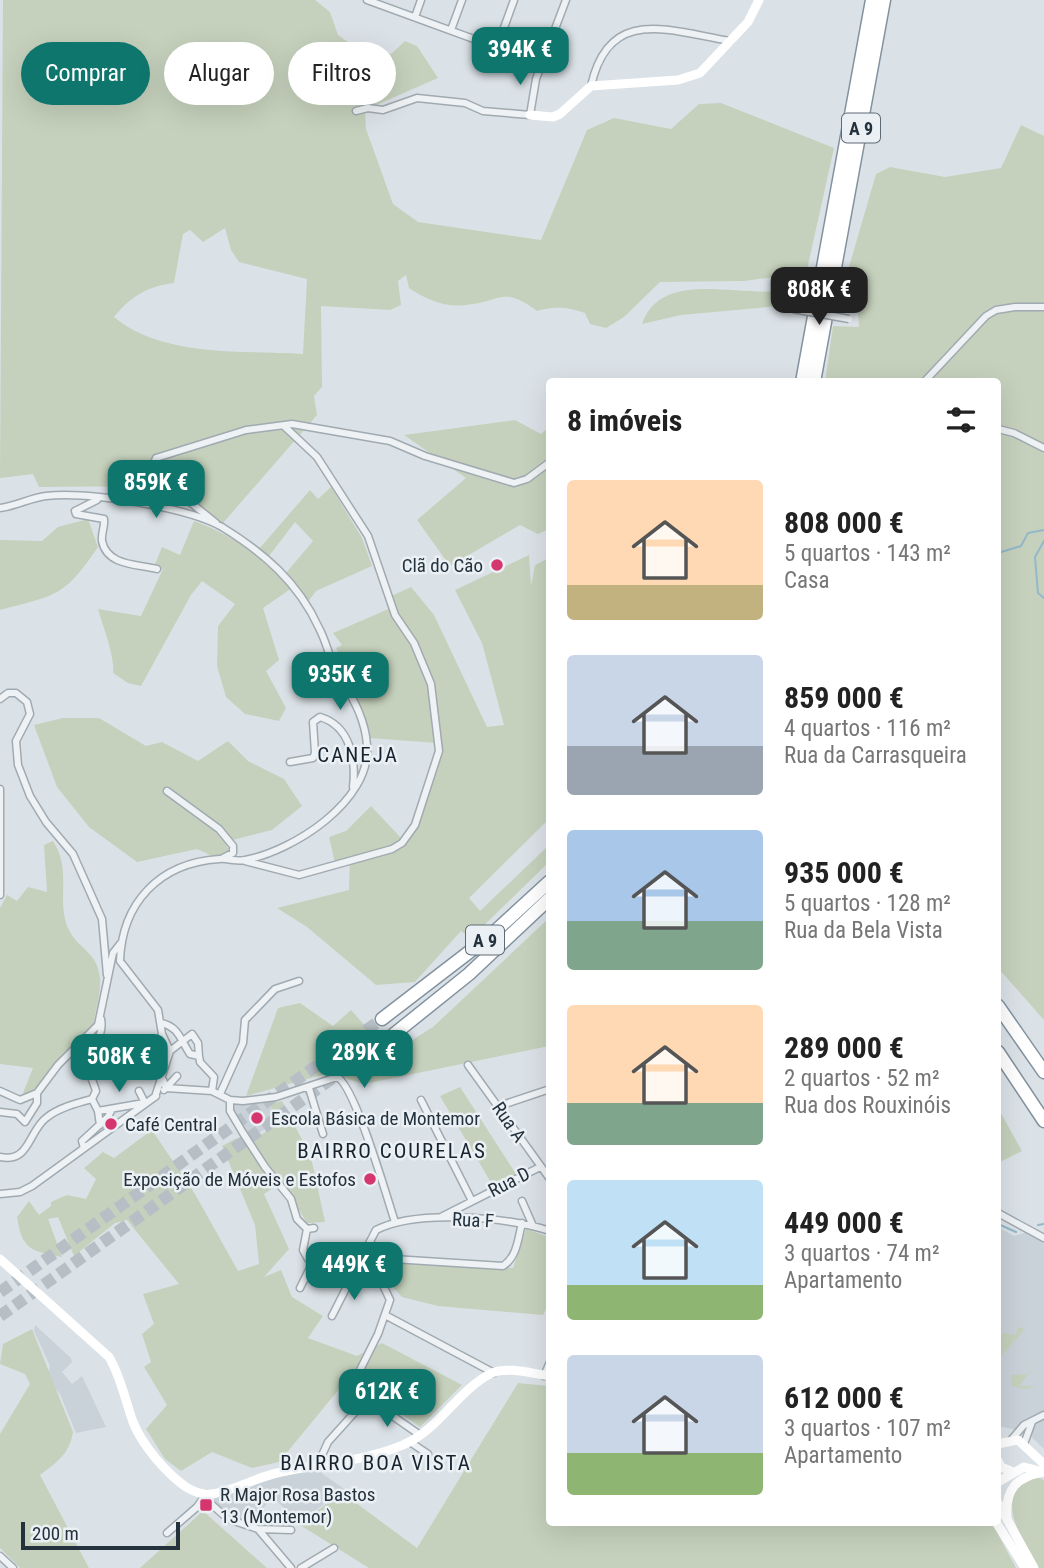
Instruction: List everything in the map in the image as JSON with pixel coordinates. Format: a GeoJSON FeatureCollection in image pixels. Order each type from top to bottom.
{"type":"FeatureCollection","features":[{"type":"Feature","properties":{"kind":"highway","name":"A 9"},"geometry":{"type":"LineString","coordinates":[[814,378],[872,0]]}},
{"type":"Feature","properties":{"kind":"highway","name":"A 9"},"geometry":{"type":"LineString","coordinates":[[801,378],[831,256],[884,0]]}},
{"type":"Feature","properties":{"kind":"highway","name":"A 9"},"geometry":{"type":"LineString","coordinates":[[382,1019],[490,936],[546,885]]}},
{"type":"Feature","properties":{"kind":"highway","name":"A 9"},"geometry":{"type":"LineString","coordinates":[[393,1035],[479,965],[546,902]]}},
{"type":"Feature","properties":{"kind":"highway"},"geometry":{"type":"LineString","coordinates":[[435,1000],[477,974],[546,910]]}},
{"type":"Feature","properties":{"kind":"highway"},"geometry":{"type":"LineString","coordinates":[[1001,1010],[1044,1072]]}},
{"type":"Feature","properties":{"kind":"highway"},"geometry":{"type":"LineString","coordinates":[[1001,1056],[1044,1121]]}},
{"type":"Feature","properties":{"kind":"main road"},"geometry":{"type":"LineString","coordinates":[[530,115],[553,117],[591,86],[658,82],[692,76],[710,65],[748,22],[758,0]]}},
{"type":"Feature","properties":{"kind":"main road"},"geometry":{"type":"LineString","coordinates":[[0,1259],[104,1352],[114,1367],[135,1426],[146,1444],[179,1481],[206,1494],[410,1442],[438,1423],[478,1382],[494,1373],[506,1370],[546,1376]]}},
{"type":"Feature","properties":{"kind":"main road"},"geometry":{"type":"LineString","coordinates":[[1001,1444],[1012,1439],[1025,1446],[1044,1464]]}},
{"type":"Feature","properties":{"kind":"main road"},"geometry":{"type":"LineString","coordinates":[[1024,1467],[1025,1446]]}},
{"type":"Feature","properties":{"kind":"main road"},"geometry":{"type":"LineString","coordinates":[[1001,1465],[1013,1472]]}},
{"type":"Feature","properties":{"kind":"main road"},"geometry":{"type":"LineString","coordinates":[[1001,1480],[1024,1467],[1044,1472]]}},
{"type":"Feature","properties":{"kind":"main road"},"geometry":{"type":"LineString","coordinates":[[1007,1524],[1008,1497],[1012,1486],[1024,1476],[1044,1472]]}},
{"type":"Feature","properties":{"kind":"main road"},"geometry":{"type":"LineString","coordinates":[[1001,1510],[1034,1568]]}},
{"type":"Feature","properties":{"kind":"main road"},"geometry":{"type":"LineString","coordinates":[[999,1526],[1025,1568]]}},
{"type":"Feature","properties":{"kind":"street"},"geometry":{"type":"LineString","coordinates":[[368,0],[542,64]]}},
{"type":"Feature","properties":{"kind":"street"},"geometry":{"type":"LineString","coordinates":[[415,17],[421,0]]}},
{"type":"Feature","properties":{"kind":"street"},"geometry":{"type":"LineString","coordinates":[[451,30],[462,0]]}},
{"type":"Feature","properties":{"kind":"street"},"geometry":{"type":"LineString","coordinates":[[497,47],[514,0]]}},
{"type":"Feature","properties":{"kind":"street"},"geometry":{"type":"LineString","coordinates":[[356,111],[368,108],[383,110],[417,98],[465,103],[483,111],[530,115],[530,98],[564,1]]}},
{"type":"Feature","properties":{"kind":"street"},"geometry":{"type":"LineString","coordinates":[[591,86],[601,53],[612,41],[628,32],[651,28],[730,41]]}},
{"type":"Feature","properties":{"kind":"street"},"geometry":{"type":"LineString","coordinates":[[928,378],[986,316],[996,310],[1044,307]]}},
{"type":"Feature","properties":{"kind":"street"},"geometry":{"type":"LineString","coordinates":[[793,309],[849,319]]}},
{"type":"Feature","properties":{"kind":"street"},"geometry":{"type":"LineString","coordinates":[[243,860],[279,849],[324,821],[353,793],[363,772],[367,745],[361,715],[328,655],[320,630],[290,581],[263,553],[217,524],[155,474],[152,463],[156,458],[246,430],[292,424],[390,441],[425,456],[513,483],[527,478],[546,465]]}},
{"type":"Feature","properties":{"kind":"street"},"geometry":{"type":"LineString","coordinates":[[221,859],[243,860],[299,875],[392,849],[402,843],[415,825],[439,751],[431,684],[409,633],[395,615],[368,536],[317,457],[284,426]]}},
{"type":"Feature","properties":{"kind":"street"},"geometry":{"type":"LineString","coordinates":[[1001,430],[1044,448]]}},
{"type":"Feature","properties":{"kind":"street"},"geometry":{"type":"LineString","coordinates":[[0,508],[48,496],[137,501],[217,524]]}},
{"type":"Feature","properties":{"kind":"street"},"geometry":{"type":"LineString","coordinates":[[99,499],[75,511],[76,514],[104,519],[102,538],[110,556],[120,562],[157,569]]}},
{"type":"Feature","properties":{"kind":"street"},"geometry":{"type":"LineString","coordinates":[[0,699],[16,693],[27,702],[30,714],[16,741],[18,765],[30,796],[46,822],[73,854],[102,919],[107,975]]}},
{"type":"Feature","properties":{"kind":"street"},"geometry":{"type":"LineString","coordinates":[[290,762],[313,758],[316,753],[313,722],[320,717],[325,719],[335,725],[352,750],[353,793]]}},
{"type":"Feature","properties":{"kind":"street"},"geometry":{"type":"LineString","coordinates":[[0,789],[0,895]]}},
{"type":"Feature","properties":{"kind":"street"},"geometry":{"type":"LineString","coordinates":[[0,1091],[20,1100],[37,1093],[66,1055],[94,1032],[100,1017],[113,953],[121,943],[140,894],[171,872],[221,859],[233,853],[233,845],[219,829],[167,791]]}},
{"type":"Feature","properties":{"kind":"street"},"geometry":{"type":"LineString","coordinates":[[121,943],[120,961],[158,1010],[162,1034],[170,1051]]}},
{"type":"Feature","properties":{"kind":"street"},"geometry":{"type":"LineString","coordinates":[[216,1093],[243,1043],[246,1020],[275,989],[299,981]]}},
{"type":"Feature","properties":{"kind":"street"},"geometry":{"type":"LineString","coordinates":[[92,1099],[96,1091],[89,1067],[99,1042],[103,1023],[100,1017]]}},
{"type":"Feature","properties":{"kind":"street"},"geometry":{"type":"LineString","coordinates":[[161,1023],[171,1025],[190,1054],[200,1056]]}},
{"type":"Feature","properties":{"kind":"street"},"geometry":{"type":"LineString","coordinates":[[152,1055],[162,1034]]}},
{"type":"Feature","properties":{"kind":"street"},"geometry":{"type":"LineString","coordinates":[[155,1097],[170,1051],[183,1040],[194,1036],[200,1062],[214,1077],[216,1093]]}},
{"type":"Feature","properties":{"kind":"street","name":"Rua A"},"geometry":{"type":"LineString","coordinates":[[468,1065],[546,1174]]}},
{"type":"Feature","properties":{"kind":"street"},"geometry":{"type":"LineString","coordinates":[[163,1074],[166,1088]]}},
{"type":"Feature","properties":{"kind":"street"},"geometry":{"type":"LineString","coordinates":[[0,1195],[28,1189],[155,1097],[177,1076]]}},
{"type":"Feature","properties":{"kind":"street"},"geometry":{"type":"LineString","coordinates":[[166,1088],[216,1093],[230,1100],[276,1097],[337,1077],[347,1084],[395,1222],[376,1230],[356,1275],[332,1316]]}},
{"type":"Feature","properties":{"kind":"street"},"geometry":{"type":"LineString","coordinates":[[309,1088],[323,1134]]}},
{"type":"Feature","properties":{"kind":"street"},"geometry":{"type":"LineString","coordinates":[[499,1106],[546,1090]]}},
{"type":"Feature","properties":{"kind":"street"},"geometry":{"type":"LineString","coordinates":[[139,1091],[145,1103]]}},
{"type":"Feature","properties":{"kind":"street"},"geometry":{"type":"LineString","coordinates":[[0,1111],[17,1114],[25,1122],[37,1102],[37,1093]]}},
{"type":"Feature","properties":{"kind":"street"},"geometry":{"type":"LineString","coordinates":[[92,1099],[98,1111],[100,1125]]}},
{"type":"Feature","properties":{"kind":"street"},"geometry":{"type":"LineString","coordinates":[[0,1157],[9,1159],[20,1155],[44,1119],[79,1101],[92,1099]]}},
{"type":"Feature","properties":{"kind":"street"},"geometry":{"type":"LineString","coordinates":[[230,1100],[230,1111],[243,1133],[265,1167],[292,1199],[297,1219],[310,1229],[303,1250],[304,1256],[313,1262],[382,1283],[390,1300],[357,1376],[355,1384],[364,1402]]}},
{"type":"Feature","properties":{"kind":"street"},"geometry":{"type":"LineString","coordinates":[[421,1100],[472,1201]]}},
{"type":"Feature","properties":{"kind":"street"},"geometry":{"type":"LineString","coordinates":[[98,1111],[145,1103]]}},
{"type":"Feature","properties":{"kind":"street"},"geometry":{"type":"LineString","coordinates":[[84,1148],[82,1141],[100,1125],[112,1109]]}},
{"type":"Feature","properties":{"kind":"street","name":"Rua D"},"geometry":{"type":"LineString","coordinates":[[440,1218],[540,1167]]}},
{"type":"Feature","properties":{"kind":"street"},"geometry":{"type":"LineString","coordinates":[[522,1201],[533,1226]]}},
{"type":"Feature","properties":{"kind":"street"},"geometry":{"type":"LineString","coordinates":[[1001,1215],[1044,1238]]}},
{"type":"Feature","properties":{"kind":"street","name":"Rua F"},"geometry":{"type":"LineString","coordinates":[[395,1222],[440,1218],[522,1223],[546,1230]]}},
{"type":"Feature","properties":{"kind":"street"},"geometry":{"type":"LineString","coordinates":[[362,1257],[503,1266],[511,1261],[522,1223]]}},
{"type":"Feature","properties":{"kind":"street"},"geometry":{"type":"LineString","coordinates":[[300,1288],[313,1262]]}},
{"type":"Feature","properties":{"kind":"street"},"geometry":{"type":"LineString","coordinates":[[385,1315],[494,1373]]}},
{"type":"Feature","properties":{"kind":"street"},"geometry":{"type":"LineString","coordinates":[[364,1402],[377,1405],[420,1435]]}},
{"type":"Feature","properties":{"kind":"street"},"geometry":{"type":"LineString","coordinates":[[318,1464],[328,1442],[364,1402]]}},
{"type":"Feature","properties":{"kind":"street"},"geometry":{"type":"LineString","coordinates":[[1012,1439],[1024,1425],[1044,1415]]}},
{"type":"Feature","properties":{"kind":"street"},"geometry":{"type":"LineString","coordinates":[[1025,1446],[1027,1427],[1033,1420]]}},
{"type":"Feature","properties":{"kind":"street"},"geometry":{"type":"LineString","coordinates":[[410,1442],[428,1454]]}},
{"type":"Feature","properties":{"kind":"street"},"geometry":{"type":"LineString","coordinates":[[167,1533],[197,1507],[206,1494],[211,1503],[229,1519],[258,1529],[291,1530]]}},
{"type":"Feature","properties":{"kind":"street"},"geometry":{"type":"LineString","coordinates":[[258,1529],[290,1568]]}},
{"type":"Feature","properties":{"kind":"street"},"geometry":{"type":"LineString","coordinates":[[301,1568],[334,1548]]}},
{"type":"Feature","properties":{"kind":"street"},"geometry":{"type":"LineString","coordinates":[[0,1556],[13,1568]]}},
{"type":"Feature","properties":{"kind":"shaded area","name":"Escola Básica de Montemor"},"geometry":{"type":"Polygon","coordinates":[[[267,1099],[280,1121],[249,1138],[232,1107],[235,1103],[267,1099]]]}},
{"type":"Feature","properties":{"kind":"shaded area"},"geometry":{"type":"Polygon","coordinates":[[[1001,1229],[1014,1236],[1037,1229],[1044,1233],[1044,1449],[1026,1432],[1001,1427],[1001,1229]]]}},
{"type":"Feature","properties":{"kind":"shaded area"},"geometry":{"type":"Polygon","coordinates":[[[35,1325],[71,1358],[72,1362],[62,1372],[72,1384],[82,1376],[106,1427],[76,1433],[60,1394],[46,1378],[50,1366],[34,1331],[35,1325]]]}},
{"type":"Feature","properties":{"kind":"shaded area"},"geometry":{"type":"Polygon","coordinates":[[[316,1469],[344,1489],[299,1523],[272,1496],[252,1525],[230,1518],[211,1501],[226,1492],[260,1481],[316,1469]]]}},
{"type":"Feature","properties":{"kind":"green space"},"geometry":{"type":"Polygon","coordinates":[[[3,0],[315,0],[330,12],[338,35],[348,42],[288,42],[288,105],[376,105],[365,110],[366,129],[393,204],[418,222],[541,240],[587,130],[614,118],[671,129],[699,104],[721,103],[834,148],[802,292],[779,306],[681,315],[642,324],[652,307],[666,296],[684,291],[783,290],[782,276],[744,281],[660,282],[624,317],[606,328],[590,324],[585,313],[561,308],[537,311],[508,297],[458,306],[443,304],[409,288],[406,275],[398,281],[401,305],[390,310],[321,306],[322,387],[314,396],[317,415],[223,523],[149,492],[102,487],[39,487],[33,474],[0,478],[3,0]],[[225,228],[203,242],[190,230],[183,234],[174,283],[141,293],[114,317],[156,340],[179,346],[303,354],[307,279],[239,262],[231,250],[225,228]]]}},
{"type":"Feature","properties":{"kind":"green space"},"geometry":{"type":"Polygon","coordinates":[[[405,41],[417,46],[438,78],[396,96],[396,49],[405,41]]]}},
{"type":"Feature","properties":{"kind":"green space"},"geometry":{"type":"Polygon","coordinates":[[[1021,125],[1044,136],[1044,1020],[1001,971],[1001,378],[826,378],[833,326],[859,327],[858,313],[840,306],[840,298],[876,174],[890,167],[945,177],[1001,168],[1021,125]]]}},
{"type":"Feature","properties":{"kind":"green space"},"geometry":{"type":"Polygon","coordinates":[[[515,420],[541,434],[546,430],[546,530],[538,534],[520,525],[450,566],[417,520],[466,478],[404,435],[515,420]]]}},
{"type":"Feature","properties":{"kind":"green space"},"geometry":{"type":"Polygon","coordinates":[[[331,487],[362,538],[372,566],[316,591],[308,602],[286,573],[313,541],[295,522],[269,556],[259,549],[310,490],[318,499],[331,487]]]}},
{"type":"Feature","properties":{"kind":"green space"},"geometry":{"type":"Polygon","coordinates":[[[88,519],[98,547],[76,576],[58,592],[47,597],[0,610],[0,540],[42,541],[58,527],[88,519]]]}},
{"type":"Feature","properties":{"kind":"green space"},"geometry":{"type":"Polygon","coordinates":[[[194,521],[223,533],[247,548],[292,588],[263,608],[279,660],[266,671],[286,708],[279,721],[245,714],[226,697],[217,666],[218,626],[235,604],[202,581],[191,595],[141,686],[128,683],[113,673],[110,650],[98,609],[141,616],[163,569],[154,567],[162,547],[180,555],[194,521]]]}},
{"type":"Feature","properties":{"kind":"green space"},"geometry":{"type":"Polygon","coordinates":[[[529,555],[531,586],[535,565],[546,560],[546,822],[469,898],[480,911],[546,848],[546,865],[471,938],[461,931],[415,982],[376,985],[307,927],[277,908],[349,890],[350,859],[335,863],[329,837],[346,831],[371,806],[402,839],[426,793],[433,768],[437,743],[369,738],[351,681],[378,674],[372,661],[361,665],[355,654],[341,658],[336,648],[342,645],[333,633],[393,607],[389,597],[411,587],[434,615],[487,727],[504,725],[482,643],[455,590],[529,555]]]}},
{"type":"Feature","properties":{"kind":"green space"},"geometry":{"type":"Polygon","coordinates":[[[63,718],[99,718],[146,746],[162,742],[198,761],[228,741],[248,761],[284,779],[302,806],[272,830],[225,842],[230,853],[212,856],[197,849],[137,862],[89,827],[57,787],[34,725],[63,718]]]}},
{"type":"Feature","properties":{"kind":"green space"},"geometry":{"type":"Polygon","coordinates":[[[53,841],[62,864],[65,919],[73,937],[95,962],[100,978],[100,990],[93,1027],[65,1051],[31,1095],[23,1093],[33,1068],[0,1064],[0,908],[7,895],[17,901],[28,887],[47,892],[44,845],[53,841]]]}},
{"type":"Feature","properties":{"kind":"green space"},"geometry":{"type":"Polygon","coordinates":[[[546,921],[546,1047],[364,1084],[329,1073],[246,1096],[278,1008],[300,1003],[333,1026],[351,1010],[383,1046],[395,1051],[433,1027],[546,921]]]}},
{"type":"Feature","properties":{"kind":"green space"},"geometry":{"type":"Polygon","coordinates":[[[460,1087],[516,1174],[493,1186],[440,1096],[460,1087]]]}},
{"type":"Feature","properties":{"kind":"green space"},"geometry":{"type":"Polygon","coordinates":[[[282,1101],[311,1157],[325,1222],[307,1223],[282,1182],[264,1194],[289,1249],[264,1277],[281,1270],[292,1297],[323,1316],[308,1338],[357,1356],[382,1343],[462,1385],[420,1427],[379,1398],[355,1396],[340,1388],[279,1462],[252,1468],[212,1452],[181,1471],[165,1459],[146,1429],[167,1405],[144,1367],[151,1362],[142,1334],[154,1324],[143,1294],[179,1284],[127,1220],[115,1223],[74,1256],[58,1217],[48,1219],[62,1257],[35,1250],[25,1243],[17,1217],[29,1201],[39,1215],[51,1206],[51,1202],[67,1195],[86,1199],[96,1179],[84,1168],[103,1152],[114,1158],[152,1130],[195,1194],[238,1271],[259,1264],[255,1225],[222,1146],[237,1138],[245,1148],[279,1121],[270,1104],[282,1101]]]}},
{"type":"Feature","properties":{"kind":"green space"},"geometry":{"type":"Polygon","coordinates":[[[1001,1113],[1022,1151],[1001,1162],[1001,1113]]]}},
{"type":"Feature","properties":{"kind":"green space"},"geometry":{"type":"Polygon","coordinates":[[[526,1229],[546,1236],[546,1309],[543,1315],[438,1306],[402,1297],[393,1287],[363,1271],[368,1262],[513,1268],[526,1229]]]}},
{"type":"Feature","properties":{"kind":"green space"},"geometry":{"type":"Polygon","coordinates":[[[1001,1325],[1002,1333],[1016,1335],[1018,1327],[1025,1329],[1001,1357],[1001,1325]]]}},
{"type":"Feature","properties":{"kind":"green space"},"geometry":{"type":"Polygon","coordinates":[[[32,1329],[73,1432],[65,1452],[40,1475],[89,1568],[20,1568],[0,1548],[0,1434],[30,1384],[25,1374],[0,1364],[3,1344],[32,1329]]]}},
{"type":"Feature","properties":{"kind":"green space"},"geometry":{"type":"Polygon","coordinates":[[[1044,1356],[1019,1386],[1036,1386],[1026,1389],[1011,1386],[1011,1375],[1028,1374],[1044,1356]]]}},
{"type":"Feature","properties":{"kind":"green space"},"geometry":{"type":"Polygon","coordinates":[[[518,1383],[546,1386],[546,1526],[994,1526],[1016,1568],[369,1568],[300,1525],[341,1492],[417,1548],[518,1383]]]}},
{"type":"Feature","properties":{"kind":"green space"},"geometry":{"type":"Polygon","coordinates":[[[1034,1476],[1044,1480],[1044,1568],[1038,1568],[1025,1544],[1012,1506],[1014,1494],[1021,1484],[1034,1476]]]}},
{"type":"Feature","properties":{"kind":"green space"},"geometry":{"type":"Polygon","coordinates":[[[203,1511],[267,1568],[140,1568],[203,1511]]]}},
{"type":"Feature","properties":{"kind":"waterway"},"geometry":{"type":"LineString","coordinates":[[1001,552],[1021,546],[1028,533],[1044,530]]}},
{"type":"Feature","properties":{"kind":"waterway"},"geometry":{"type":"LineString","coordinates":[[1044,541],[1035,557],[1038,593],[1044,598]]}},
{"type":"Feature","properties":{"kind":"waterway"},"geometry":{"type":"LineString","coordinates":[[1038,1225],[1044,1224]]}},
{"type":"Feature","properties":{"kind":"waterway"},"geometry":{"type":"LineString","coordinates":[[1001,1225],[1016,1232]]}},
{"type":"Feature","properties":{"kind":"tunnel"},"geometry":{"type":"LineString","coordinates":[[0,1292],[382,1019]]}},
{"type":"Feature","properties":{"kind":"tunnel"},"geometry":{"type":"LineString","coordinates":[[0,1316],[393,1035]]}},
{"type":"Feature","properties":{"kind":"place","name":"Clã do Cão"},"geometry":{"type":"Point","coordinates":[497,565]}},
{"type":"Feature","properties":{"kind":"place","name":"Escola Básica de Montemor"},"geometry":{"type":"Point","coordinates":[257,1118]}},
{"type":"Feature","properties":{"kind":"place","name":"Café Central"},"geometry":{"type":"Point","coordinates":[111,1124]}},
{"type":"Feature","properties":{"kind":"place","name":"Exposição de Móveis e Estofos"},"geometry":{"type":"Point","coordinates":[370,1179]}},
{"type":"Feature","properties":{"kind":"place","name":"R Major Rosa Bastos 13 (Montemor)"},"geometry":{"type":"Point","coordinates":[206,1505]}},
{"type":"Feature","properties":{"kind":"district","name":"CANEJA"},"geometry":{"type":"Point","coordinates":[358,755]}},
{"type":"Feature","properties":{"kind":"district","name":"BAIRRO COURELAS"},"geometry":{"type":"Point","coordinates":[392,1151]}},
{"type":"Feature","properties":{"kind":"district","name":"BAIRRO BOA VISTA"},"geometry":{"type":"Point","coordinates":[376,1463]}}]}
